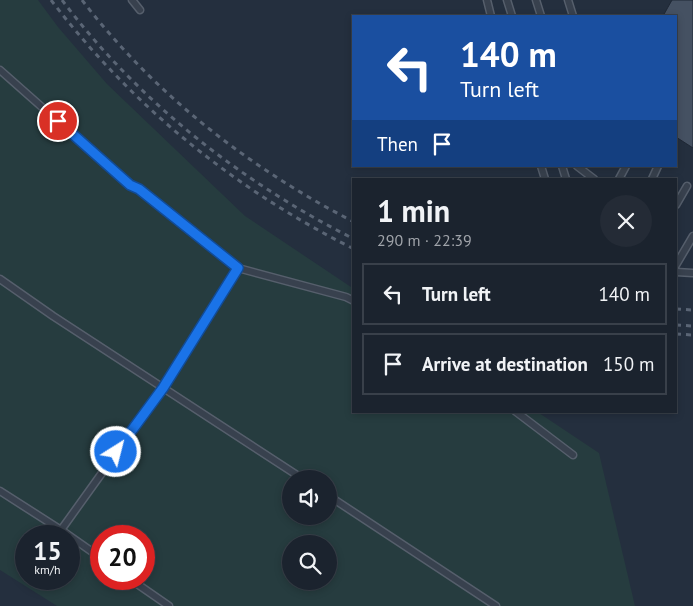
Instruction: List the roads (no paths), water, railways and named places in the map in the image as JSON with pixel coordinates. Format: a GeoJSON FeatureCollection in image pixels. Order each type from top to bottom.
{"type":"FeatureCollection","features":[{"type":"Feature","properties":{"kind":"lane"},"geometry":{"type":"LineString","coordinates":[[132,0],[140,10]]}},
{"type":"Feature","properties":{"kind":"lane"},"geometry":{"type":"LineString","coordinates":[[487,0],[491,15]]}},
{"type":"Feature","properties":{"kind":"lane"},"geometry":{"type":"LineString","coordinates":[[507,0],[512,15]]}},
{"type":"Feature","properties":{"kind":"lane"},"geometry":{"type":"LineString","coordinates":[[536,0],[541,15]]}},
{"type":"Feature","properties":{"kind":"lane"},"geometry":{"type":"LineString","coordinates":[[568,0],[573,15]]}},
{"type":"Feature","properties":{"kind":"lane"},"geometry":{"type":"LineString","coordinates":[[0,70],[130,185],[139,189],[238,268],[352,300]]}},
{"type":"Feature","properties":{"kind":"lane"},"geometry":{"type":"LineString","coordinates":[[578,167],[593,178]]}},
{"type":"Feature","properties":{"kind":"lane"},"geometry":{"type":"LineString","coordinates":[[677,203],[687,186]]}},
{"type":"Feature","properties":{"kind":"lane"},"geometry":{"type":"LineString","coordinates":[[677,263],[693,236]]}},
{"type":"Feature","properties":{"kind":"lane"},"geometry":{"type":"LineString","coordinates":[[65,525],[163,388],[238,268]]}},
{"type":"Feature","properties":{"kind":"lane"},"geometry":{"type":"LineString","coordinates":[[677,272],[693,273]]}},
{"type":"Feature","properties":{"kind":"lane"},"geometry":{"type":"LineString","coordinates":[[0,279],[289,470]]}},
{"type":"Feature","properties":{"kind":"lane"},"geometry":{"type":"LineString","coordinates":[[518,413],[573,455]]}},
{"type":"Feature","properties":{"kind":"lane"},"geometry":{"type":"LineString","coordinates":[[0,491],[53,525]]}},
{"type":"Feature","properties":{"kind":"lane"},"geometry":{"type":"LineString","coordinates":[[337,501],[496,606]]}},
{"type":"Feature","properties":{"kind":"lane"},"geometry":{"type":"LineString","coordinates":[[146,590],[169,606]]}},
{"type":"Feature","properties":{"kind":"railway"},"geometry":{"type":"LineString","coordinates":[[51,0],[82,39],[116,75],[151,110],[188,142],[267,200],[352,248]]}},
{"type":"Feature","properties":{"kind":"railway"},"geometry":{"type":"LineString","coordinates":[[62,0],[124,72],[158,105],[195,136],[232,165],[272,192],[312,217],[352,238]]}},
{"type":"Feature","properties":{"kind":"railway"},"geometry":{"type":"LineString","coordinates":[[82,0],[140,67],[206,126],[277,178],[352,221]]}},
{"type":"Feature","properties":{"kind":"railway"},"geometry":{"type":"LineString","coordinates":[[677,309],[693,310]]}},
{"type":"Feature","properties":{"kind":"railway"},"geometry":{"type":"LineString","coordinates":[[677,325],[693,326]]}},
{"type":"Feature","properties":{"kind":"railway"},"geometry":{"type":"LineString","coordinates":[[677,334],[693,335]]}}]}
